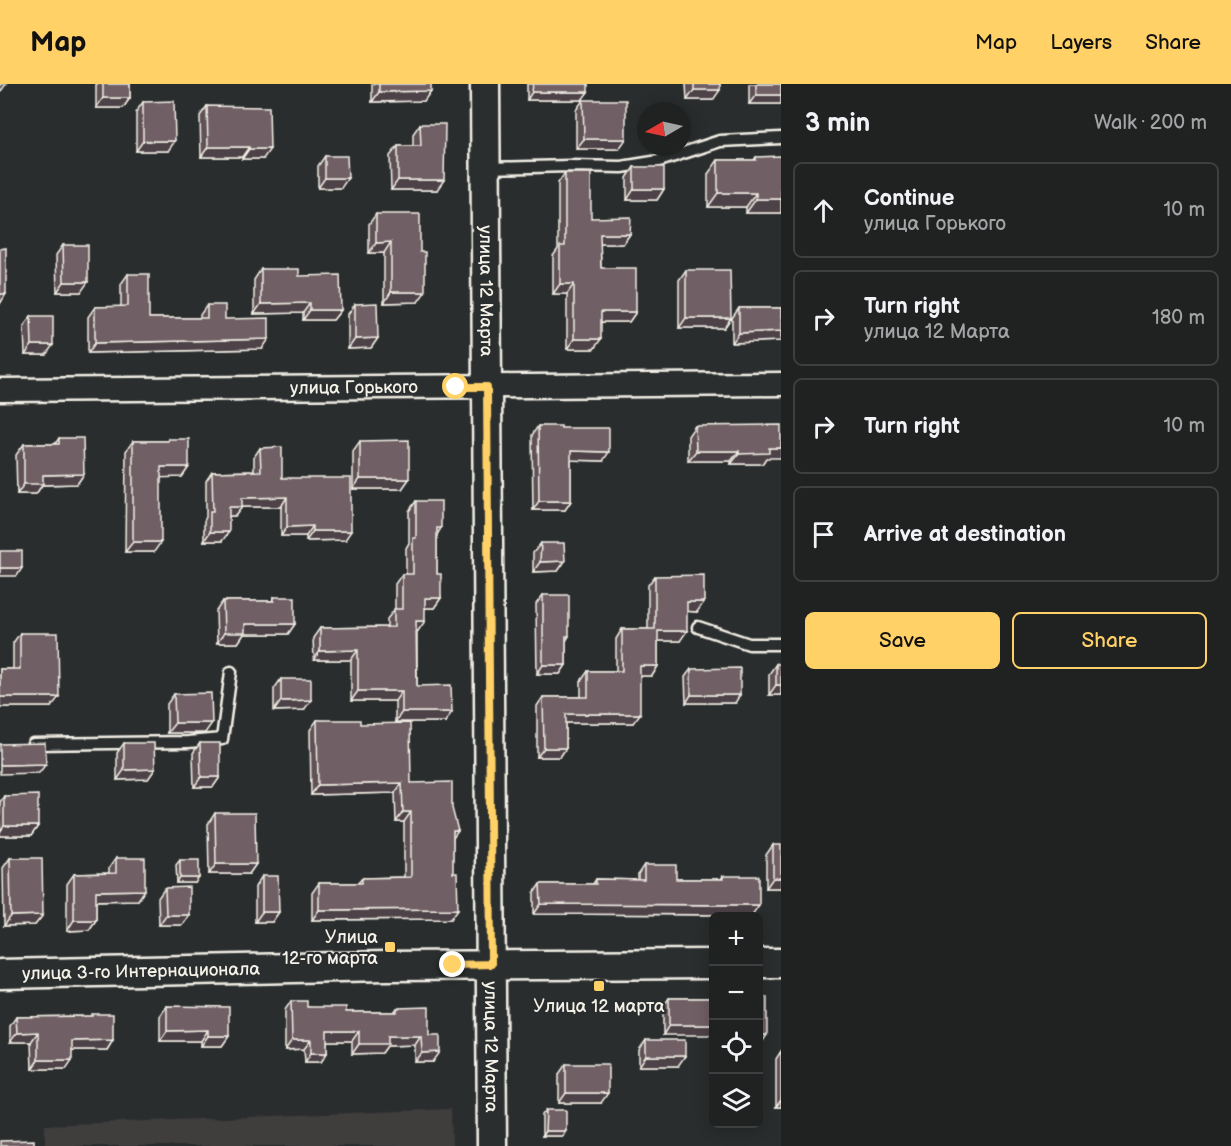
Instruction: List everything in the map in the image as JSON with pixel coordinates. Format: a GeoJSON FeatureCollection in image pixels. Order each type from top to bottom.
{"type":"FeatureCollection","features":[{"type":"Feature","properties":{"kind":"street","name":"улица 12 Марта"},"geometry":{"type":"LineString","coordinates":[[485,84],[492,1146]]}},
{"type":"Feature","properties":{"kind":"street","name":"улица Горького"},"geometry":{"type":"LineString","coordinates":[[0,390],[781,384]]}},
{"type":"Feature","properties":{"kind":"street"},"geometry":{"type":"LineString","coordinates":[[763,963],[781,963]]}},
{"type":"Feature","properties":{"kind":"street","name":"улица 3-го Интернационала"},"geometry":{"type":"LineString","coordinates":[[0,974],[491,964],[709,964]]}},
{"type":"Feature","properties":{"kind":"lane"},"geometry":{"type":"LineString","coordinates":[[486,168],[622,167],[659,161],[720,141],[781,138]]}},
{"type":"Feature","properties":{"kind":"lane"},"geometry":{"type":"LineString","coordinates":[[698,627],[749,644],[781,644]]}},
{"type":"Feature","properties":{"kind":"lane"},"geometry":{"type":"LineString","coordinates":[[23,744],[188,742],[222,739],[231,672]]}},
{"type":"Feature","properties":{"kind":"shaded area"},"geometry":{"type":"Polygon","coordinates":[[[451,1109],[452,1146],[45,1146],[45,1125],[451,1109]]]}},
{"type":"Feature","properties":{"kind":"building"},"geometry":{"type":"Polygon","coordinates":[[[103,84],[130,84],[130,98],[103,98],[103,84]]]}},
{"type":"Feature","properties":{"kind":"building"},"geometry":{"type":"Polygon","coordinates":[[[379,84],[431,84],[431,91],[379,92],[379,84]]]}},
{"type":"Feature","properties":{"kind":"building"},"geometry":{"type":"Polygon","coordinates":[[[533,84],[588,84],[588,92],[532,92],[533,84]]]}},
{"type":"Feature","properties":{"kind":"building"},"geometry":{"type":"Polygon","coordinates":[[[694,84],[720,84],[720,90],[694,90],[694,84]]]}},
{"type":"Feature","properties":{"kind":"building"},"geometry":{"type":"Polygon","coordinates":[[[756,84],[781,84],[781,95],[756,95],[756,84]]]}},
{"type":"Feature","properties":{"kind":"building"},"geometry":{"type":"Polygon","coordinates":[[[583,100],[626,100],[626,139],[584,139],[583,100]]]}},
{"type":"Feature","properties":{"kind":"building"},"geometry":{"type":"Polygon","coordinates":[[[174,101],[175,141],[143,141],[143,102],[174,101]]]}},
{"type":"Feature","properties":{"kind":"building"},"geometry":{"type":"Polygon","coordinates":[[[207,106],[269,107],[270,149],[208,147],[207,106]]]}},
{"type":"Feature","properties":{"kind":"building"},"geometry":{"type":"Polygon","coordinates":[[[420,124],[445,124],[444,180],[398,180],[398,146],[421,146],[420,124]]]}},
{"type":"Feature","properties":{"kind":"building"},"geometry":{"type":"Polygon","coordinates":[[[325,156],[347,156],[348,178],[325,178],[325,156]]]}},
{"type":"Feature","properties":{"kind":"building"},"geometry":{"type":"Polygon","coordinates":[[[781,156],[781,199],[756,199],[756,193],[718,193],[718,160],[756,160],[756,157],[781,156]]]}},
{"type":"Feature","properties":{"kind":"building"},"geometry":{"type":"Polygon","coordinates":[[[634,167],[664,167],[664,189],[634,189],[634,167]]]}},
{"type":"Feature","properties":{"kind":"building"},"geometry":{"type":"Polygon","coordinates":[[[565,173],[591,173],[591,218],[631,217],[630,234],[600,234],[601,268],[636,268],[636,312],[601,312],[601,339],[574,339],[574,284],[560,284],[560,246],[565,246],[565,173]]]}},
{"type":"Feature","properties":{"kind":"building"},"geometry":{"type":"Polygon","coordinates":[[[376,214],[420,214],[420,252],[425,252],[425,292],[391,292],[391,242],[376,243],[376,214]]]}},
{"type":"Feature","properties":{"kind":"building"},"geometry":{"type":"Polygon","coordinates":[[[63,245],[88,245],[88,282],[64,282],[63,245]]]}},
{"type":"Feature","properties":{"kind":"building"},"geometry":{"type":"Polygon","coordinates":[[[6,248],[6,294],[0,294],[0,249],[6,248]]]}},
{"type":"Feature","properties":{"kind":"building"},"geometry":{"type":"Polygon","coordinates":[[[261,269],[299,269],[299,276],[340,275],[341,310],[310,310],[310,303],[261,304],[261,269]]]}},
{"type":"Feature","properties":{"kind":"building"},"geometry":{"type":"Polygon","coordinates":[[[686,270],[730,270],[731,318],[686,318],[686,270]]]}},
{"type":"Feature","properties":{"kind":"building"},"geometry":{"type":"Polygon","coordinates":[[[128,274],[149,274],[149,318],[207,318],[207,305],[225,305],[225,319],[269,318],[269,339],[95,343],[95,307],[128,306],[128,274]]]}},
{"type":"Feature","properties":{"kind":"building"},"geometry":{"type":"Polygon","coordinates":[[[377,303],[378,338],[355,339],[355,304],[377,303]]]}},
{"type":"Feature","properties":{"kind":"building"},"geometry":{"type":"Polygon","coordinates":[[[739,308],[781,308],[781,331],[739,333],[739,308]]]}},
{"type":"Feature","properties":{"kind":"building"},"geometry":{"type":"Polygon","coordinates":[[[31,316],[53,316],[53,345],[32,345],[31,316]]]}},
{"type":"Feature","properties":{"kind":"building"},"geometry":{"type":"Polygon","coordinates":[[[781,425],[781,448],[769,448],[769,453],[739,454],[739,451],[696,451],[695,426],[781,425]]]}},
{"type":"Feature","properties":{"kind":"building"},"geometry":{"type":"Polygon","coordinates":[[[538,426],[609,428],[609,452],[571,451],[571,501],[539,501],[538,426]]]}},
{"type":"Feature","properties":{"kind":"building"},"geometry":{"type":"Polygon","coordinates":[[[59,438],[83,438],[84,474],[43,475],[43,484],[24,484],[24,444],[59,444],[59,438]]]}},
{"type":"Feature","properties":{"kind":"building"},"geometry":{"type":"Polygon","coordinates":[[[168,439],[189,439],[189,467],[161,467],[161,542],[133,542],[133,441],[168,441],[168,439]]]}},
{"type":"Feature","properties":{"kind":"building"},"geometry":{"type":"Polygon","coordinates":[[[409,440],[409,479],[360,479],[360,441],[409,440]]]}},
{"type":"Feature","properties":{"kind":"building"},"geometry":{"type":"Polygon","coordinates":[[[282,447],[282,478],[351,478],[351,531],[313,531],[313,526],[287,527],[287,497],[242,498],[242,507],[229,507],[229,532],[210,532],[210,512],[213,512],[212,472],[261,471],[260,448],[282,447]]]}},
{"type":"Feature","properties":{"kind":"building"},"geometry":{"type":"Polygon","coordinates":[[[416,501],[441,501],[441,528],[437,528],[437,574],[441,574],[441,598],[425,598],[425,621],[416,621],[417,686],[451,685],[452,712],[402,712],[402,691],[358,691],[358,650],[320,651],[320,628],[394,627],[394,609],[402,609],[402,574],[413,574],[416,501]]]}},
{"type":"Feature","properties":{"kind":"building"},"geometry":{"type":"Polygon","coordinates":[[[541,543],[564,543],[565,561],[540,562],[541,543]]]}},
{"type":"Feature","properties":{"kind":"building"},"geometry":{"type":"Polygon","coordinates":[[[0,551],[22,551],[22,568],[0,568],[0,551]]]}},
{"type":"Feature","properties":{"kind":"building"},"geometry":{"type":"Polygon","coordinates":[[[704,575],[704,602],[687,602],[687,631],[658,631],[658,666],[640,666],[640,714],[566,714],[566,748],[544,748],[543,697],[588,697],[588,671],[622,671],[622,629],[655,629],[655,576],[704,575]]]}},
{"type":"Feature","properties":{"kind":"building"},"geometry":{"type":"Polygon","coordinates":[[[543,595],[569,595],[566,665],[543,665],[543,595]]]}},
{"type":"Feature","properties":{"kind":"building"},"geometry":{"type":"Polygon","coordinates":[[[274,597],[295,597],[295,624],[245,624],[245,633],[224,633],[223,601],[274,601],[274,597]]]}},
{"type":"Feature","properties":{"kind":"building"},"geometry":{"type":"Polygon","coordinates":[[[20,633],[58,633],[59,697],[0,697],[0,669],[20,669],[20,633]]]}},
{"type":"Feature","properties":{"kind":"building"},"geometry":{"type":"Polygon","coordinates":[[[776,664],[781,664],[781,685],[776,685],[776,664]]]}},
{"type":"Feature","properties":{"kind":"building"},"geometry":{"type":"Polygon","coordinates":[[[740,668],[740,695],[691,695],[691,669],[740,668]]]}},
{"type":"Feature","properties":{"kind":"building"},"geometry":{"type":"Polygon","coordinates":[[[281,679],[311,679],[311,700],[281,701],[281,679]]]}},
{"type":"Feature","properties":{"kind":"building"},"geometry":{"type":"Polygon","coordinates":[[[211,693],[212,723],[175,723],[174,694],[211,693]]]}},
{"type":"Feature","properties":{"kind":"building"},"geometry":{"type":"Polygon","coordinates":[[[317,720],[360,720],[360,724],[410,723],[411,783],[452,782],[452,808],[458,831],[453,831],[453,873],[457,873],[458,909],[319,910],[319,883],[362,883],[362,878],[411,877],[411,812],[403,812],[402,783],[318,785],[317,720]]]}},
{"type":"Feature","properties":{"kind":"building"},"geometry":{"type":"Polygon","coordinates":[[[45,743],[46,764],[0,765],[0,744],[45,743]]]}},
{"type":"Feature","properties":{"kind":"building"},"geometry":{"type":"Polygon","coordinates":[[[124,743],[154,743],[155,769],[124,770],[124,743]]]}},
{"type":"Feature","properties":{"kind":"building"},"geometry":{"type":"Polygon","coordinates":[[[200,743],[220,743],[220,777],[201,777],[200,743]]]}},
{"type":"Feature","properties":{"kind":"building"},"geometry":{"type":"Polygon","coordinates":[[[38,795],[38,826],[4,826],[4,796],[38,795]]]}},
{"type":"Feature","properties":{"kind":"building"},"geometry":{"type":"Polygon","coordinates":[[[215,813],[255,813],[256,864],[216,864],[215,813]]]}},
{"type":"Feature","properties":{"kind":"building"},"geometry":{"type":"Polygon","coordinates":[[[773,845],[781,845],[781,878],[773,878],[773,845]]]}},
{"type":"Feature","properties":{"kind":"building"},"geometry":{"type":"Polygon","coordinates":[[[10,858],[42,858],[43,915],[11,916],[10,858]]]}},
{"type":"Feature","properties":{"kind":"building"},"geometry":{"type":"Polygon","coordinates":[[[116,858],[145,858],[145,890],[96,891],[96,920],[74,920],[74,874],[116,873],[116,858]]]}},
{"type":"Feature","properties":{"kind":"building"},"geometry":{"type":"Polygon","coordinates":[[[180,860],[199,860],[199,878],[180,878],[180,860]]]}},
{"type":"Feature","properties":{"kind":"building"},"geometry":{"type":"Polygon","coordinates":[[[644,865],[676,865],[676,879],[759,876],[759,905],[541,904],[540,884],[596,884],[596,879],[644,880],[644,865]]]}},
{"type":"Feature","properties":{"kind":"building"},"geometry":{"type":"Polygon","coordinates":[[[262,876],[278,876],[279,912],[262,912],[262,876]]]}},
{"type":"Feature","properties":{"kind":"building"},"geometry":{"type":"Polygon","coordinates":[[[189,887],[189,915],[166,915],[165,888],[189,887]]]}},
{"type":"Feature","properties":{"kind":"building"},"geometry":{"type":"Polygon","coordinates":[[[763,997],[767,997],[767,1035],[763,1035],[763,997]]]}},
{"type":"Feature","properties":{"kind":"building"},"geometry":{"type":"Polygon","coordinates":[[[669,998],[709,998],[709,1025],[669,1025],[669,998]]]}},
{"type":"Feature","properties":{"kind":"building"},"geometry":{"type":"Polygon","coordinates":[[[291,1001],[307,1001],[307,1007],[346,1007],[346,1012],[397,1012],[397,1008],[429,1007],[429,1035],[440,1035],[440,1052],[422,1053],[421,1036],[388,1036],[388,1044],[359,1044],[359,1031],[327,1031],[327,1053],[311,1053],[311,1040],[292,1040],[291,1001]]]}},
{"type":"Feature","properties":{"kind":"building"},"geometry":{"type":"Polygon","coordinates":[[[167,1006],[229,1007],[229,1036],[208,1036],[208,1030],[167,1031],[167,1006]]]}},
{"type":"Feature","properties":{"kind":"building"},"geometry":{"type":"Polygon","coordinates":[[[92,1014],[113,1014],[113,1040],[72,1041],[72,1060],[38,1060],[38,1032],[17,1033],[16,1017],[92,1016],[92,1014]]]}},
{"type":"Feature","properties":{"kind":"building"},"geometry":{"type":"Polygon","coordinates":[[[646,1040],[685,1040],[685,1056],[646,1056],[646,1040]]]}},
{"type":"Feature","properties":{"kind":"building"},"geometry":{"type":"Polygon","coordinates":[[[566,1064],[608,1064],[608,1093],[566,1093],[566,1064]]]}},
{"type":"Feature","properties":{"kind":"building"},"geometry":{"type":"Polygon","coordinates":[[[546,1110],[566,1110],[566,1131],[545,1131],[546,1110]]]}},
{"type":"Feature","properties":{"kind":"building"},"geometry":{"type":"Polygon","coordinates":[[[34,1140],[34,1146],[0,1146],[0,1141],[34,1140]]]}},
{"type":"Feature","properties":{"kind":"place","name":"Улица 12-го марта"},"geometry":{"type":"Point","coordinates":[390,947]}},
{"type":"Feature","properties":{"kind":"place","name":"Улица 12 марта"},"geometry":{"type":"Point","coordinates":[599,986]}},
{"type":"Feature","properties":{"kind":"route"},"geometry":{"type":"LineString","coordinates":[[453,965],[491,964],[487,387],[456,387]]}}]}
